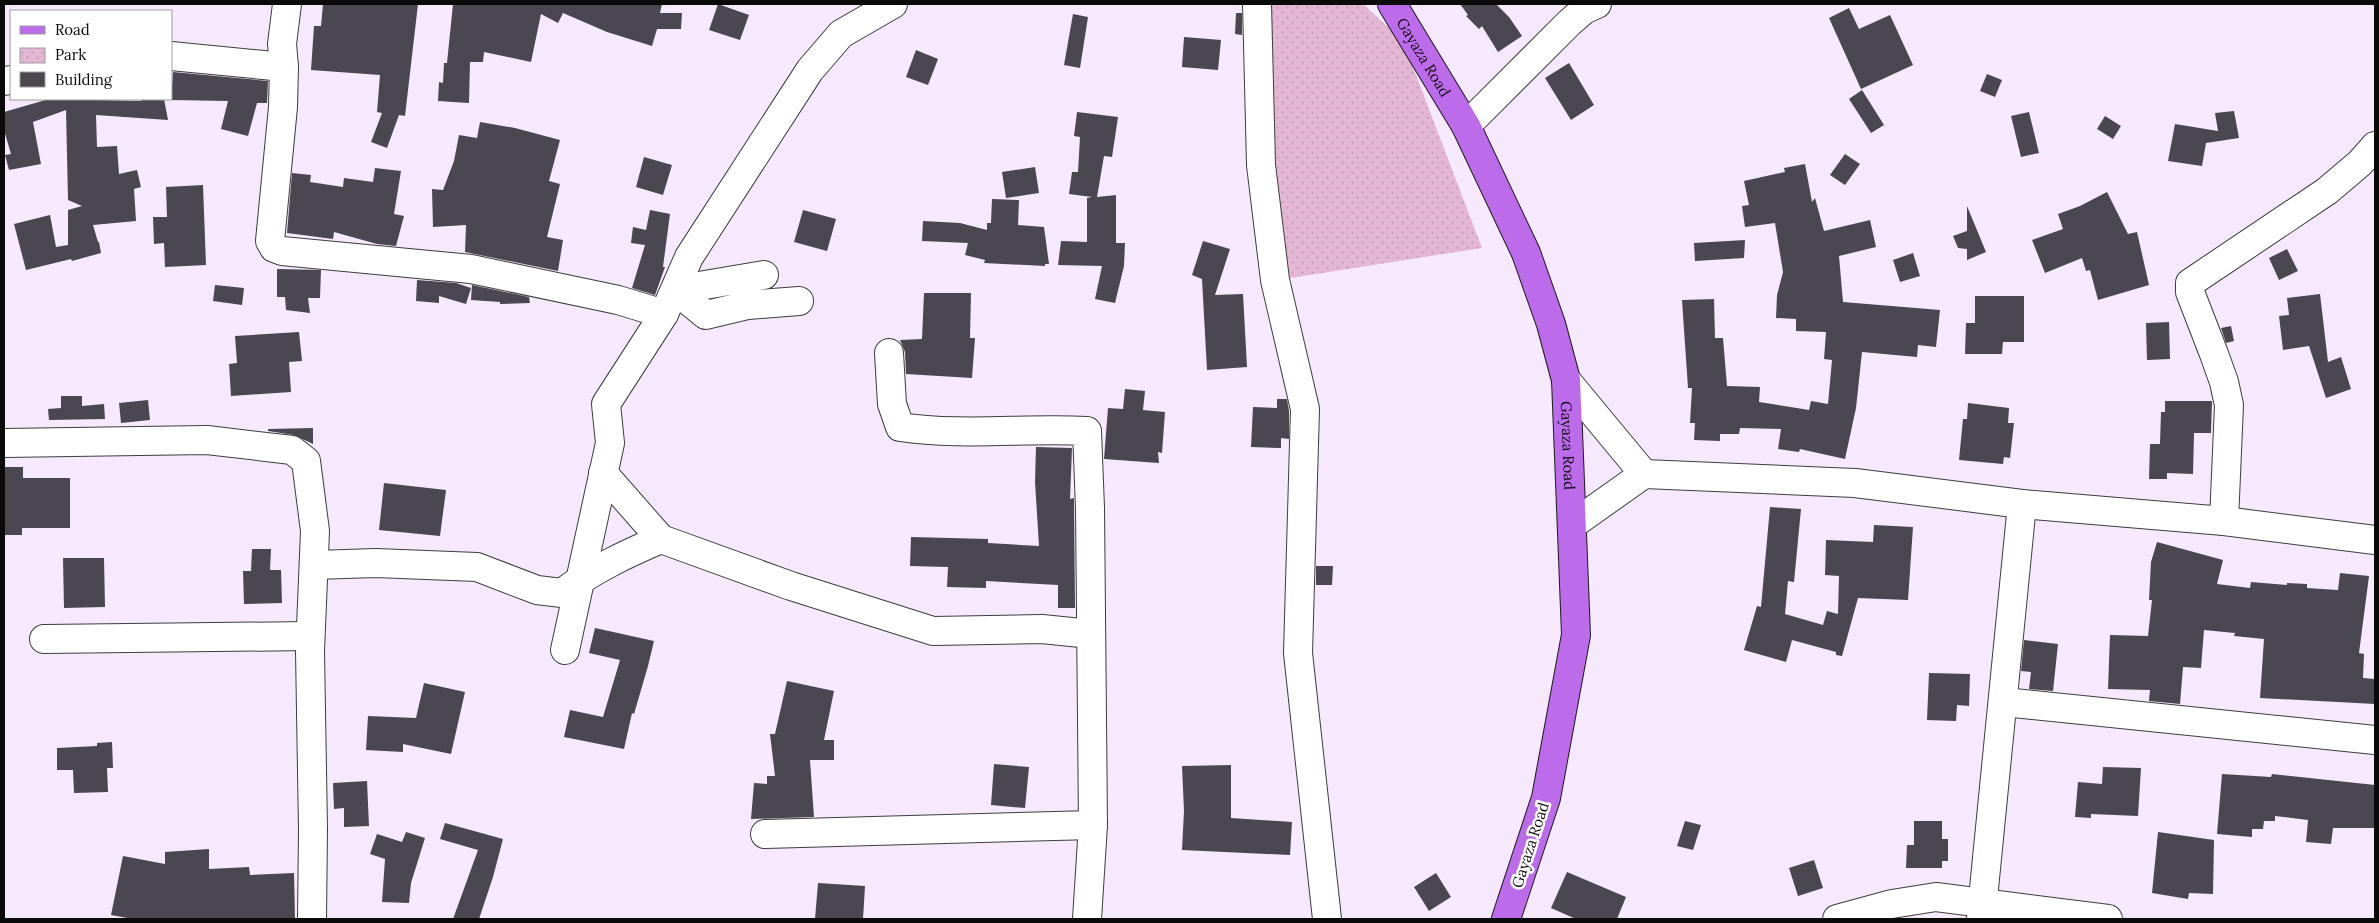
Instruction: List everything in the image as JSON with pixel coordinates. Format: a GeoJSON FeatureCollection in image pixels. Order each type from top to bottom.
{"type":"FeatureCollection","features":[{"type":"Feature","properties":{"kind":"main road","name":"Gayaza Road"},"geometry":{"type":"LineString","coordinates":[[1392,4],[1466,126],[1526,252],[1566,380],[1576,635],[1546,798],[1506,919]]}},
{"type":"Feature","properties":{"kind":"street"},"geometry":{"type":"LineString","coordinates":[[287,4],[282,44],[284,66],[283,107],[270,241],[274,248],[282,251],[479,270],[618,300],[670,302],[764,274]]}},
{"type":"Feature","properties":{"kind":"street"},"geometry":{"type":"LineString","coordinates":[[565,650],[610,443],[606,404],[670,302],[689,257],[810,70],[840,34],[893,4]]}},
{"type":"Feature","properties":{"kind":"street"},"geometry":{"type":"LineString","coordinates":[[1256,4],[1261,165],[1275,280],[1305,409],[1298,653],[1328,919]]}},
{"type":"Feature","properties":{"kind":"street"},"geometry":{"type":"LineString","coordinates":[[1466,126],[1569,22],[1584,10],[1597,4]]}},
{"type":"Feature","properties":{"kind":"street"},"geometry":{"type":"LineString","coordinates":[[172,56],[284,66]]}},
{"type":"Feature","properties":{"kind":"street"},"geometry":{"type":"LineString","coordinates":[[2224,521],[2229,405],[2224,382],[2190,292],[2190,283],[2327,191],[2360,164],[2375,146]]}},
{"type":"Feature","properties":{"kind":"street"},"geometry":{"type":"LineString","coordinates":[[670,302],[706,316],[748,305],[799,301]]}},
{"type":"Feature","properties":{"kind":"street"},"geometry":{"type":"LineString","coordinates":[[889,353],[892,404],[900,427],[927,431],[1042,429],[1086,431],[1090,508],[1093,825],[1087,919]]}},
{"type":"Feature","properties":{"kind":"street"},"geometry":{"type":"LineString","coordinates":[[1566,380],[1644,474]]}},
{"type":"Feature","properties":{"kind":"street"},"geometry":{"type":"LineString","coordinates":[[4,443],[207,440],[292,450],[306,461],[315,530],[310,636],[313,830],[312,919]]}},
{"type":"Feature","properties":{"kind":"street"},"geometry":{"type":"LineString","coordinates":[[603,473],[660,539],[791,586],[932,631],[1042,629],[1091,634]]}},
{"type":"Feature","properties":{"kind":"street"},"geometry":{"type":"LineString","coordinates":[[1572,526],[1644,474],[1855,483],[2022,504],[2224,521],[2375,540]]}},
{"type":"Feature","properties":{"kind":"street"},"geometry":{"type":"LineString","coordinates":[[1982,912],[2022,504]]}},
{"type":"Feature","properties":{"kind":"street"},"geometry":{"type":"LineString","coordinates":[[314,565],[376,563],[477,567],[537,590],[562,593],[580,580],[626,554],[660,539]]}},
{"type":"Feature","properties":{"kind":"street"},"geometry":{"type":"LineString","coordinates":[[44,639],[310,636]]}},
{"type":"Feature","properties":{"kind":"street"},"geometry":{"type":"LineString","coordinates":[[2004,702],[2375,740]]}},
{"type":"Feature","properties":{"kind":"street"},"geometry":{"type":"LineString","coordinates":[[765,834],[1093,825]]}},
{"type":"Feature","properties":{"kind":"street"},"geometry":{"type":"LineString","coordinates":[[1837,919],[1892,904],[1936,897],[1982,912],[2108,919]]}},
{"type":"Feature","properties":{"kind":"green space"},"geometry":{"type":"Polygon","coordinates":[[[1265,4],[1363,4],[1403,41],[1482,248],[1284,279],[1265,4]]]}},
{"type":"Feature","properties":{"kind":"building"},"geometry":{"type":"Polygon","coordinates":[[[323,4],[418,4],[405,116],[399,115],[387,148],[371,142],[382,113],[377,112],[380,75],[311,70],[314,26],[321,26],[323,4]]]}},
{"type":"Feature","properties":{"kind":"building"},"geometry":{"type":"Polygon","coordinates":[[[453,4],[662,4],[660,13],[682,13],[681,29],[657,29],[652,46],[607,32],[563,13],[558,23],[541,14],[531,62],[484,52],[483,62],[470,62],[469,103],[438,101],[439,82],[443,83],[444,63],[447,63],[453,4]]]}},
{"type":"Feature","properties":{"kind":"building"},"geometry":{"type":"Polygon","coordinates":[[[718,4],[749,15],[740,40],[709,30],[718,4]]]}},
{"type":"Feature","properties":{"kind":"building"},"geometry":{"type":"Polygon","coordinates":[[[1460,4],[1496,4],[1509,17],[1522,36],[1498,52],[1482,26],[1479,29],[1466,16],[1468,15],[1460,4]]]}},
{"type":"Feature","properties":{"kind":"building"},"geometry":{"type":"Polygon","coordinates":[[[1849,8],[1859,29],[1890,15],[1913,65],[1861,89],[1829,18],[1849,8]]]}},
{"type":"Feature","properties":{"kind":"building"},"geometry":{"type":"Polygon","coordinates":[[[1236,13],[1242,13],[1242,35],[1235,34],[1236,13]]]}},
{"type":"Feature","properties":{"kind":"building"},"geometry":{"type":"Polygon","coordinates":[[[1073,14],[1088,17],[1080,68],[1064,65],[1073,14]]]}},
{"type":"Feature","properties":{"kind":"building"},"geometry":{"type":"Polygon","coordinates":[[[1184,37],[1221,40],[1218,70],[1182,67],[1184,37]]]}},
{"type":"Feature","properties":{"kind":"building"},"geometry":{"type":"Polygon","coordinates":[[[916,50],[938,59],[928,85],[906,77],[916,50]]]}},
{"type":"Feature","properties":{"kind":"building"},"geometry":{"type":"Polygon","coordinates":[[[1569,63],[1594,105],[1571,120],[1545,78],[1569,63]]]}},
{"type":"Feature","properties":{"kind":"building"},"geometry":{"type":"Polygon","coordinates":[[[173,72],[268,81],[267,103],[257,103],[248,136],[221,129],[228,101],[171,100],[173,72]]]}},
{"type":"Feature","properties":{"kind":"building"},"geometry":{"type":"Polygon","coordinates":[[[1987,74],[2002,80],[1995,97],[1980,91],[1987,74]]]}},
{"type":"Feature","properties":{"kind":"building"},"geometry":{"type":"Polygon","coordinates":[[[1862,90],[1884,125],[1871,133],[1849,99],[1862,90]]]}},
{"type":"Feature","properties":{"kind":"building"},"geometry":{"type":"Polygon","coordinates":[[[46,100],[164,100],[168,120],[96,115],[97,147],[117,146],[119,174],[137,170],[141,187],[134,189],[136,221],[93,225],[101,253],[26,270],[14,224],[50,215],[56,247],[68,245],[68,210],[82,206],[68,200],[66,110],[33,122],[41,164],[9,170],[5,155],[11,154],[4,130],[4,112],[46,100]]]}},
{"type":"Feature","properties":{"kind":"building"},"geometry":{"type":"Polygon","coordinates":[[[2234,111],[2239,138],[2206,143],[2202,166],[2168,161],[2175,124],[2218,131],[2215,113],[2234,111]]]}},
{"type":"Feature","properties":{"kind":"building"},"geometry":{"type":"Polygon","coordinates":[[[1077,112],[1118,117],[1112,157],[1104,156],[1097,197],[1116,195],[1116,243],[1125,243],[1124,266],[1115,303],[1095,299],[1102,266],[1058,265],[1061,241],[1087,242],[1087,198],[1092,197],[1069,194],[1072,172],[1078,172],[1080,137],[1074,136],[1077,112]]]}},
{"type":"Feature","properties":{"kind":"building"},"geometry":{"type":"Polygon","coordinates":[[[2029,112],[2039,153],[2021,157],[2011,116],[2029,112]]]}},
{"type":"Feature","properties":{"kind":"building"},"geometry":{"type":"Polygon","coordinates":[[[2105,116],[2121,126],[2113,139],[2097,129],[2105,116]]]}},
{"type":"Feature","properties":{"kind":"building"},"geometry":{"type":"Polygon","coordinates":[[[480,122],[515,128],[560,140],[549,181],[560,184],[547,237],[563,240],[558,271],[465,252],[466,225],[433,227],[432,189],[443,190],[454,161],[459,135],[477,138],[480,122]]]}},
{"type":"Feature","properties":{"kind":"building"},"geometry":{"type":"Polygon","coordinates":[[[1845,154],[1860,164],[1845,185],[1830,175],[1845,154]]]}},
{"type":"Feature","properties":{"kind":"building"},"geometry":{"type":"Polygon","coordinates":[[[644,157],[672,165],[663,195],[636,187],[644,157]]]}},
{"type":"Feature","properties":{"kind":"building"},"geometry":{"type":"Polygon","coordinates":[[[1805,164],[1812,202],[1815,198],[1824,231],[1870,220],[1876,247],[1839,256],[1843,302],[1940,310],[1936,347],[1918,345],[1917,357],[1862,352],[1856,408],[1845,459],[1800,449],[1799,452],[1778,449],[1781,429],[1740,428],[1739,434],[1720,434],[1720,441],[1694,440],[1695,423],[1690,423],[1692,388],[1688,388],[1682,300],[1714,299],[1715,338],[1723,338],[1727,386],[1760,387],[1759,402],[1809,410],[1811,401],[1828,404],[1832,360],[1824,359],[1826,332],[1796,331],[1796,319],[1776,318],[1777,295],[1783,272],[1775,223],[1745,227],[1742,206],[1749,205],[1744,181],[1785,172],[1784,168],[1805,164]]]}},
{"type":"Feature","properties":{"kind":"building"},"geometry":{"type":"Polygon","coordinates":[[[1035,167],[1039,193],[1006,198],[1002,172],[1035,167]]]}},
{"type":"Feature","properties":{"kind":"building"},"geometry":{"type":"Polygon","coordinates":[[[375,168],[401,171],[394,214],[404,216],[396,246],[377,244],[334,232],[333,239],[287,233],[292,173],[311,175],[310,182],[343,187],[344,178],[373,182],[375,168]]]}},
{"type":"Feature","properties":{"kind":"building"},"geometry":{"type":"Polygon","coordinates":[[[203,185],[206,265],[165,267],[164,243],[154,244],[153,217],[167,217],[166,187],[203,185]]]}},
{"type":"Feature","properties":{"kind":"building"},"geometry":{"type":"Polygon","coordinates":[[[2107,192],[2128,234],[2137,232],[2149,285],[2098,300],[2090,270],[2086,271],[2082,258],[2045,273],[2032,240],[2063,229],[2058,214],[2080,206],[2107,192]]]}},
{"type":"Feature","properties":{"kind":"building"},"geometry":{"type":"Polygon","coordinates":[[[992,199],[1019,200],[1018,225],[1044,227],[1049,264],[1045,264],[1045,266],[984,263],[985,260],[965,255],[968,243],[922,241],[923,221],[960,223],[987,230],[987,223],[991,223],[992,199]]]}},
{"type":"Feature","properties":{"kind":"building"},"geometry":{"type":"Polygon","coordinates":[[[1967,206],[1986,252],[1967,260],[1967,249],[1958,248],[1953,236],[1967,231],[1967,206]]]}},
{"type":"Feature","properties":{"kind":"building"},"geometry":{"type":"Polygon","coordinates":[[[650,210],[670,214],[663,267],[665,267],[655,295],[632,288],[645,245],[631,243],[633,227],[646,230],[650,210]]]}},
{"type":"Feature","properties":{"kind":"building"},"geometry":{"type":"Polygon","coordinates":[[[803,210],[836,219],[827,251],[794,242],[803,210]]]}},
{"type":"Feature","properties":{"kind":"building"},"geometry":{"type":"Polygon","coordinates":[[[1745,240],[1744,258],[1695,261],[1694,243],[1745,240]]]}},
{"type":"Feature","properties":{"kind":"building"},"geometry":{"type":"Polygon","coordinates":[[[1203,241],[1230,249],[1215,295],[1243,294],[1247,367],[1207,370],[1202,279],[1192,275],[1203,241]]]}},
{"type":"Feature","properties":{"kind":"building"},"geometry":{"type":"Polygon","coordinates":[[[2287,249],[2298,271],[2279,280],[2269,258],[2287,249]]]}},
{"type":"Feature","properties":{"kind":"building"},"geometry":{"type":"Polygon","coordinates":[[[1913,253],[1920,276],[1900,282],[1893,260],[1913,253]]]}},
{"type":"Feature","properties":{"kind":"building"},"geometry":{"type":"Polygon","coordinates":[[[277,269],[321,270],[320,298],[308,298],[310,313],[286,310],[285,297],[277,297],[277,269]]]}},
{"type":"Feature","properties":{"kind":"building"},"geometry":{"type":"Polygon","coordinates":[[[417,280],[456,283],[471,288],[466,304],[439,296],[439,303],[416,301],[417,280]]]}},
{"type":"Feature","properties":{"kind":"building"},"geometry":{"type":"Polygon","coordinates":[[[215,285],[244,288],[242,305],[213,301],[215,285]]]}},
{"type":"Feature","properties":{"kind":"building"},"geometry":{"type":"Polygon","coordinates":[[[472,285],[529,297],[530,303],[500,304],[500,302],[471,300],[472,285]]]}},
{"type":"Feature","properties":{"kind":"building"},"geometry":{"type":"Polygon","coordinates":[[[924,293],[971,293],[970,338],[975,338],[972,378],[906,374],[905,352],[900,340],[922,339],[924,293]]]}},
{"type":"Feature","properties":{"kind":"building"},"geometry":{"type":"Polygon","coordinates":[[[2320,294],[2328,362],[2341,357],[2351,389],[2326,398],[2309,346],[2283,350],[2279,316],[2289,315],[2287,298],[2320,294]]]}},
{"type":"Feature","properties":{"kind":"building"},"geometry":{"type":"Polygon","coordinates":[[[1975,296],[2024,296],[2024,342],[2003,342],[2002,354],[1965,354],[1966,323],[1975,323],[1975,296]]]}},
{"type":"Feature","properties":{"kind":"building"},"geometry":{"type":"Polygon","coordinates":[[[2169,322],[2170,359],[2147,360],[2146,323],[2169,322]]]}},
{"type":"Feature","properties":{"kind":"building"},"geometry":{"type":"Polygon","coordinates":[[[2231,326],[2234,341],[2226,343],[2221,328],[2231,326]]]}},
{"type":"Feature","properties":{"kind":"building"},"geometry":{"type":"Polygon","coordinates":[[[299,332],[302,361],[289,362],[291,392],[231,396],[229,364],[237,363],[235,336],[299,332]]]}},
{"type":"Feature","properties":{"kind":"building"},"geometry":{"type":"Polygon","coordinates":[[[1125,389],[1145,391],[1143,410],[1165,412],[1162,453],[1158,452],[1159,463],[1104,459],[1108,408],[1123,409],[1125,389]]]}},
{"type":"Feature","properties":{"kind":"building"},"geometry":{"type":"Polygon","coordinates":[[[61,396],[82,396],[82,406],[104,404],[105,419],[49,420],[48,409],[61,408],[61,396]]]}},
{"type":"Feature","properties":{"kind":"building"},"geometry":{"type":"Polygon","coordinates":[[[1277,399],[1287,399],[1289,439],[1281,438],[1281,448],[1251,447],[1253,407],[1277,408],[1277,399]]]}},
{"type":"Feature","properties":{"kind":"building"},"geometry":{"type":"Polygon","coordinates":[[[148,400],[150,420],[121,423],[119,403],[148,400]]]}},
{"type":"Feature","properties":{"kind":"building"},"geometry":{"type":"Polygon","coordinates":[[[2165,401],[2212,401],[2211,433],[2194,433],[2193,474],[2167,473],[2167,479],[2149,479],[2150,444],[2160,444],[2161,412],[2165,412],[2165,401]]]}},
{"type":"Feature","properties":{"kind":"building"},"geometry":{"type":"Polygon","coordinates":[[[1968,403],[2009,408],[2008,423],[2014,423],[2010,458],[2004,457],[2003,464],[1959,460],[1963,419],[1967,419],[1968,403]]]}},
{"type":"Feature","properties":{"kind":"building"},"geometry":{"type":"Polygon","coordinates":[[[313,428],[313,444],[294,435],[268,431],[268,429],[313,428]]]}},
{"type":"Feature","properties":{"kind":"building"},"geometry":{"type":"Polygon","coordinates":[[[1036,447],[1072,448],[1070,499],[1074,498],[1075,608],[1058,608],[1058,585],[986,581],[986,588],[947,587],[948,567],[910,566],[911,537],[988,539],[988,543],[1039,546],[1035,482],[1036,447]]]}},
{"type":"Feature","properties":{"kind":"building"},"geometry":{"type":"Polygon","coordinates":[[[4,467],[23,467],[23,478],[70,478],[70,528],[22,528],[22,535],[4,535],[4,467]]]}},
{"type":"Feature","properties":{"kind":"building"},"geometry":{"type":"Polygon","coordinates":[[[384,483],[446,490],[440,536],[379,530],[384,483]]]}},
{"type":"Feature","properties":{"kind":"building"},"geometry":{"type":"Polygon","coordinates":[[[1770,507],[1801,509],[1794,582],[1788,581],[1785,614],[1823,625],[1827,611],[1838,614],[1839,576],[1825,575],[1826,540],[1873,542],[1874,525],[1913,527],[1908,600],[1858,598],[1842,656],[1836,655],[1836,652],[1792,640],[1786,662],[1744,650],[1757,606],[1761,607],[1770,507]]]}},
{"type":"Feature","properties":{"kind":"building"},"geometry":{"type":"Polygon","coordinates":[[[2157,542],[2223,560],[2217,584],[2250,588],[2251,582],[2287,585],[2287,583],[2307,584],[2307,588],[2338,590],[2340,573],[2369,576],[2359,653],[2364,654],[2363,678],[2375,679],[2375,704],[2260,698],[2264,639],[2234,636],[2235,633],[2204,630],[2201,668],[2183,667],[2180,704],[2149,701],[2150,690],[2108,689],[2110,635],[2148,636],[2152,600],[2149,600],[2151,562],[2157,542]]]}},
{"type":"Feature","properties":{"kind":"building"},"geometry":{"type":"Polygon","coordinates":[[[252,549],[271,549],[270,570],[281,570],[282,603],[244,604],[243,571],[251,571],[252,549]]]}},
{"type":"Feature","properties":{"kind":"building"},"geometry":{"type":"Polygon","coordinates":[[[63,558],[104,558],[105,607],[64,608],[63,558]]]}},
{"type":"Feature","properties":{"kind":"building"},"geometry":{"type":"Polygon","coordinates":[[[1316,566],[1333,566],[1332,585],[1316,585],[1316,566]]]}},
{"type":"Feature","properties":{"kind":"building"},"geometry":{"type":"Polygon","coordinates":[[[595,628],[654,641],[634,714],[632,713],[624,749],[564,737],[570,710],[603,717],[620,660],[589,653],[595,628]]]}},
{"type":"Feature","properties":{"kind":"building"},"geometry":{"type":"Polygon","coordinates":[[[2024,640],[2058,644],[2053,691],[2029,689],[2031,672],[2021,671],[2024,640]]]}},
{"type":"Feature","properties":{"kind":"building"},"geometry":{"type":"Polygon","coordinates":[[[1929,673],[1970,674],[1969,706],[1957,705],[1956,721],[1927,720],[1929,673]]]}},
{"type":"Feature","properties":{"kind":"building"},"geometry":{"type":"Polygon","coordinates":[[[787,681],[834,691],[824,740],[834,740],[834,760],[810,760],[814,817],[751,819],[754,783],[767,784],[767,776],[775,776],[770,734],[775,734],[787,681]]]}},
{"type":"Feature","properties":{"kind":"building"},"geometry":{"type":"Polygon","coordinates":[[[424,683],[465,692],[451,754],[403,744],[403,752],[366,750],[368,716],[416,718],[424,683]]]}},
{"type":"Feature","properties":{"kind":"building"},"geometry":{"type":"Polygon","coordinates":[[[112,742],[113,768],[107,768],[108,792],[74,793],[73,770],[57,770],[57,748],[97,746],[97,743],[112,742]]]}},
{"type":"Feature","properties":{"kind":"building"},"geometry":{"type":"Polygon","coordinates":[[[994,764],[1029,767],[1025,808],[991,805],[994,764]]]}},
{"type":"Feature","properties":{"kind":"building"},"geometry":{"type":"Polygon","coordinates":[[[1231,765],[1231,818],[1292,822],[1290,855],[1182,850],[1184,811],[1182,766],[1231,765]]]}},
{"type":"Feature","properties":{"kind":"building"},"geometry":{"type":"Polygon","coordinates":[[[2103,767],[2141,768],[2138,816],[2091,814],[2091,818],[2075,817],[2078,782],[2102,784],[2103,767]]]}},
{"type":"Feature","properties":{"kind":"building"},"geometry":{"type":"Polygon","coordinates":[[[2222,774],[2271,777],[2272,774],[2375,785],[2375,828],[2333,828],[2331,844],[2306,842],[2308,820],[2275,816],[2275,821],[2264,821],[2263,829],[2252,829],[2252,837],[2217,834],[2222,774]]]}},
{"type":"Feature","properties":{"kind":"building"},"geometry":{"type":"Polygon","coordinates":[[[367,781],[369,826],[344,827],[344,808],[334,809],[333,783],[367,781]]]}},
{"type":"Feature","properties":{"kind":"building"},"geometry":{"type":"Polygon","coordinates":[[[1685,821],[1701,825],[1693,850],[1677,846],[1685,821]]]}},
{"type":"Feature","properties":{"kind":"building"},"geometry":{"type":"Polygon","coordinates":[[[1914,821],[1942,821],[1942,839],[1948,839],[1948,861],[1942,861],[1942,868],[1906,868],[1907,845],[1914,845],[1914,821]]]}},
{"type":"Feature","properties":{"kind":"building"},"geometry":{"type":"Polygon","coordinates":[[[445,823],[503,839],[479,919],[453,919],[478,850],[440,839],[445,823]]]}},
{"type":"Feature","properties":{"kind":"building"},"geometry":{"type":"Polygon","coordinates":[[[406,832],[425,838],[411,883],[409,903],[382,902],[385,859],[370,854],[377,834],[402,842],[406,832]]]}},
{"type":"Feature","properties":{"kind":"building"},"geometry":{"type":"Polygon","coordinates":[[[2158,832],[2214,840],[2213,894],[2189,893],[2188,899],[2152,893],[2158,832]]]}},
{"type":"Feature","properties":{"kind":"building"},"geometry":{"type":"Polygon","coordinates":[[[209,849],[209,869],[249,867],[250,875],[294,873],[295,919],[133,919],[111,915],[123,856],[165,864],[165,852],[209,849]]]}},
{"type":"Feature","properties":{"kind":"building"},"geometry":{"type":"Polygon","coordinates":[[[1814,860],[1823,888],[1798,896],[1789,868],[1814,860]]]}},
{"type":"Feature","properties":{"kind":"building"},"geometry":{"type":"Polygon","coordinates":[[[1567,872],[1626,897],[1617,919],[1576,919],[1551,908],[1567,872]]]}},
{"type":"Feature","properties":{"kind":"building"},"geometry":{"type":"Polygon","coordinates":[[[1436,873],[1451,897],[1429,911],[1414,887],[1436,873]]]}},
{"type":"Feature","properties":{"kind":"building"},"geometry":{"type":"Polygon","coordinates":[[[818,883],[865,886],[863,919],[815,919],[818,883]]]}}]}
